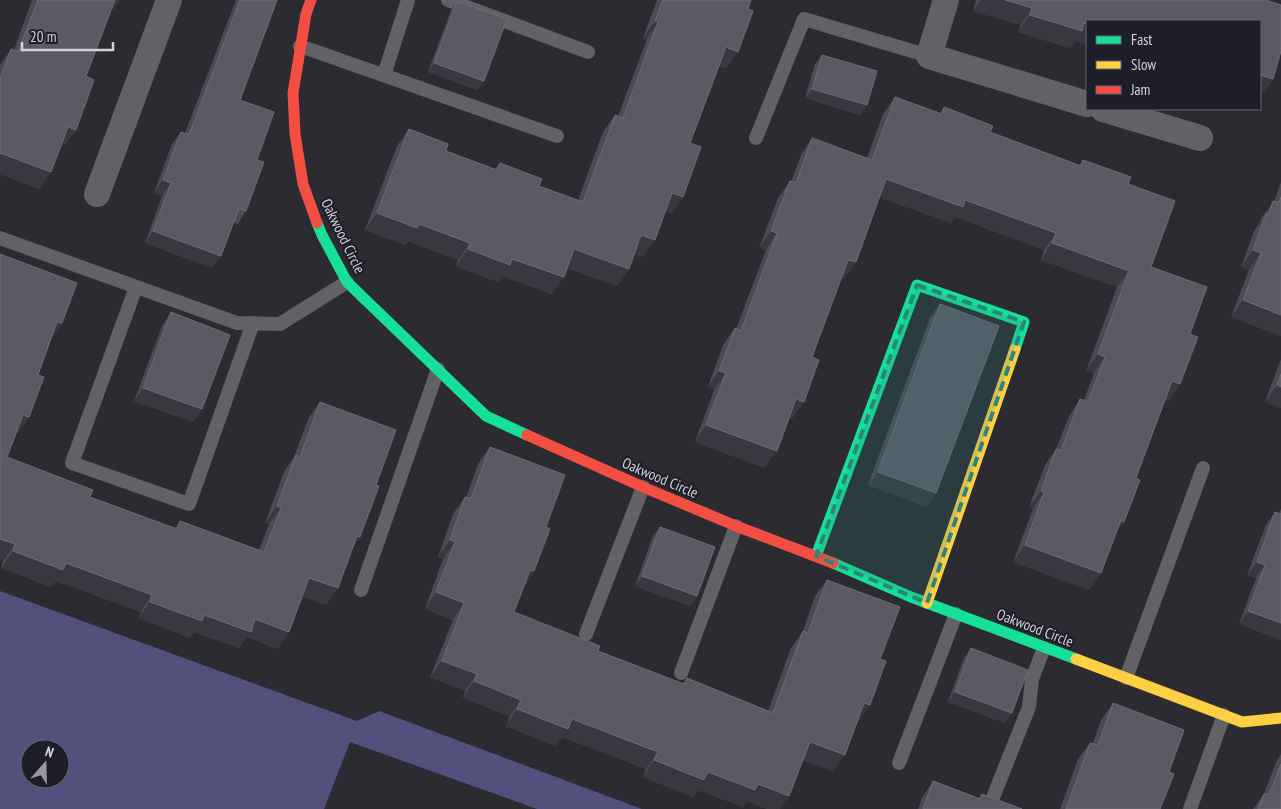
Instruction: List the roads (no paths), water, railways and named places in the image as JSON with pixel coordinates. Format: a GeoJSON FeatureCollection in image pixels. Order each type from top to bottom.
{"type":"FeatureCollection","features":[{"type":"Feature","properties":{"kind":"street"},"geometry":{"type":"LineString","coordinates":[[97,194],[169,0]]}},
{"type":"Feature","properties":{"kind":"street","name":"Oakwood Circle"},"geometry":{"type":"LineString","coordinates":[[311,0],[306,14],[293,93],[294,134],[302,184],[322,235],[347,282],[486,416],[642,488],[1044,648],[1242,722],[1281,718]]}},
{"type":"Feature","properties":{"kind":"street"},"geometry":{"type":"LineString","coordinates":[[946,0],[929,56],[1086,104]]}},
{"type":"Feature","properties":{"kind":"street"},"geometry":{"type":"LineString","coordinates":[[1106,110],[1200,138]]}},
{"type":"Feature","properties":{"kind":"street"},"geometry":{"type":"LineString","coordinates":[[816,556],[917,285],[1024,322],[927,603]]}},
{"type":"Feature","properties":{"kind":"lane"},"geometry":{"type":"LineString","coordinates":[[384,75],[408,0]]}},
{"type":"Feature","properties":{"kind":"lane"},"geometry":{"type":"LineString","coordinates":[[448,0],[588,52]]}},
{"type":"Feature","properties":{"kind":"lane"},"geometry":{"type":"LineString","coordinates":[[756,138],[804,19],[929,56]]}},
{"type":"Feature","properties":{"kind":"lane"},"geometry":{"type":"LineString","coordinates":[[300,46],[558,136]]}},
{"type":"Feature","properties":{"kind":"lane"},"geometry":{"type":"LineString","coordinates":[[0,238],[237,323],[280,324],[347,282]]}},
{"type":"Feature","properties":{"kind":"lane"},"geometry":{"type":"LineString","coordinates":[[136,287],[72,463],[189,504],[253,323]]}},
{"type":"Feature","properties":{"kind":"lane"},"geometry":{"type":"LineString","coordinates":[[360,590],[438,369]]}},
{"type":"Feature","properties":{"kind":"lane"},"geometry":{"type":"LineString","coordinates":[[1126,678],[1203,468]]}},
{"type":"Feature","properties":{"kind":"lane"},"geometry":{"type":"LineString","coordinates":[[586,634],[642,488]]}},
{"type":"Feature","properties":{"kind":"lane"},"geometry":{"type":"LineString","coordinates":[[681,673],[736,526]]}},
{"type":"Feature","properties":{"kind":"lane"},"geometry":{"type":"LineString","coordinates":[[899,763],[956,614]]}},
{"type":"Feature","properties":{"kind":"lane"},"geometry":{"type":"LineString","coordinates":[[992,800],[1029,707],[1032,679],[1044,648]]}},
{"type":"Feature","properties":{"kind":"lane"},"geometry":{"type":"LineString","coordinates":[[1190,809],[1224,715]]}}]}
